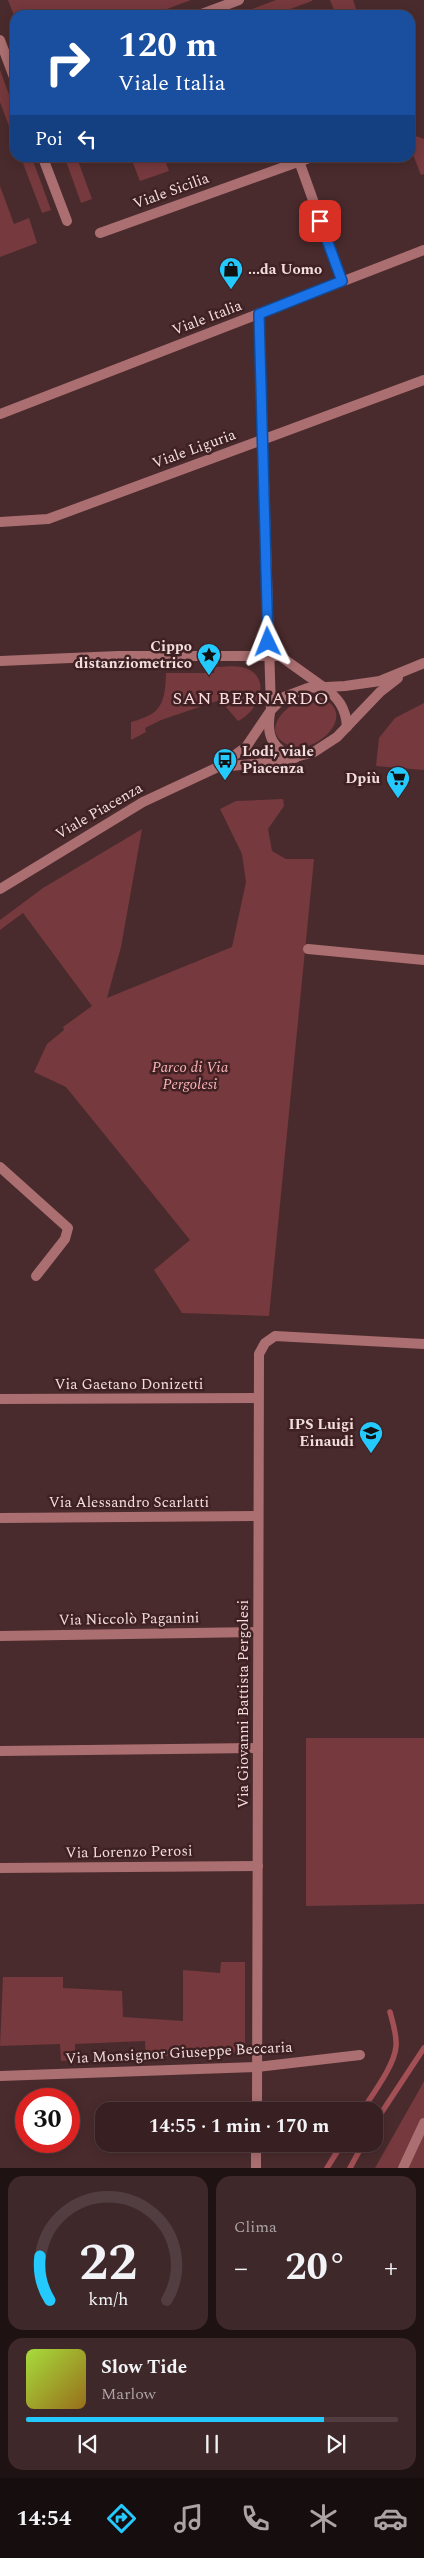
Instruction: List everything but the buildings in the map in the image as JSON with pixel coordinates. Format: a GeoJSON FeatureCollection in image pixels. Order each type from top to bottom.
{"type":"FeatureCollection","features":[{"type":"Feature","properties":{"kind":"street"},"geometry":{"type":"LineString","coordinates":[[212,10],[239,0]]}},
{"type":"Feature","properties":{"kind":"street"},"geometry":{"type":"LineString","coordinates":[[0,40],[10,67]]}},
{"type":"Feature","properties":{"kind":"street"},"geometry":{"type":"LineString","coordinates":[[45,162],[67,220]]}},
{"type":"Feature","properties":{"kind":"street","name":"Viale Sicilia"},"geometry":{"type":"LineString","coordinates":[[100,233],[296,162]]}},
{"type":"Feature","properties":{"kind":"street"},"geometry":{"type":"LineString","coordinates":[[305,162],[342,281]]}},
{"type":"Feature","properties":{"kind":"street","name":"Viale Italia"},"geometry":{"type":"LineString","coordinates":[[0,414],[424,250]]}},
{"type":"Feature","properties":{"kind":"street"},"geometry":{"type":"LineString","coordinates":[[259,314],[271,710],[268,724],[272,743],[278,750],[295,758],[327,746],[380,692],[405,672]]}},
{"type":"Feature","properties":{"kind":"street","name":"Viale Liguria"},"geometry":{"type":"LineString","coordinates":[[0,522],[48,519],[424,380]]}},
{"type":"Feature","properties":{"kind":"street"},"geometry":{"type":"LineString","coordinates":[[0,661],[118,656],[280,656],[332,693],[344,708],[347,727]]}},
{"type":"Feature","properties":{"kind":"street"},"geometry":{"type":"LineString","coordinates":[[271,710],[278,702],[295,692],[322,686],[362,685],[424,664]]}},
{"type":"Feature","properties":{"kind":"street","name":"Viale Piacenza"},"geometry":{"type":"LineString","coordinates":[[0,889],[143,802],[218,767],[246,747],[271,710]]}},
{"type":"Feature","properties":{"kind":"street","name":"Viale Piacenza"},"geometry":{"type":"LineString","coordinates":[[218,767],[277,762],[295,758]]}},
{"type":"Feature","properties":{"kind":"street"},"geometry":{"type":"LineString","coordinates":[[308,949],[424,960]]}},
{"type":"Feature","properties":{"kind":"street"},"geometry":{"type":"LineString","coordinates":[[0,1167],[68,1228],[65,1239],[36,1276]]}},
{"type":"Feature","properties":{"kind":"street","name":"Via Giovanni Battista Pergolesi"},"geometry":{"type":"LineString","coordinates":[[257,2102],[259,1354],[264,1343],[275,1336],[283,1335],[424,1344]]}},
{"type":"Feature","properties":{"kind":"street","name":"Via Gaetano Donizetti"},"geometry":{"type":"LineString","coordinates":[[0,1399],[258,1398]]}},
{"type":"Feature","properties":{"kind":"street","name":"Via Alessandro Scarlatti"},"geometry":{"type":"LineString","coordinates":[[0,1518],[258,1516]]}},
{"type":"Feature","properties":{"kind":"street","name":"Via Niccolò Paganini"},"geometry":{"type":"LineString","coordinates":[[0,1636],[258,1632]]}},
{"type":"Feature","properties":{"kind":"street"},"geometry":{"type":"LineString","coordinates":[[0,1751],[258,1748]]}},
{"type":"Feature","properties":{"kind":"street","name":"Via Lorenzo Perosi"},"geometry":{"type":"LineString","coordinates":[[0,1868],[258,1866]]}},
{"type":"Feature","properties":{"kind":"street","name":"Via Monsignor Giuseppe Beccaria"},"geometry":{"type":"LineString","coordinates":[[0,2076],[257,2067],[360,2055]]}},
{"type":"Feature","properties":{"kind":"street"},"geometry":{"type":"LineString","coordinates":[[403,2168],[424,2123]]}},
{"type":"Feature","properties":{"kind":"street"},"geometry":{"type":"LineString","coordinates":[[256,2152],[256,2168]]}},
{"type":"Feature","properties":{"kind":"green space"},"geometry":{"type":"Polygon","coordinates":[[[8,0],[191,0],[164,10],[12,10],[8,0]]]}},
{"type":"Feature","properties":{"kind":"green space"},"geometry":{"type":"Polygon","coordinates":[[[276,0],[312,0],[288,10],[252,9],[276,0]]]}},
{"type":"Feature","properties":{"kind":"green space"},"geometry":{"type":"Polygon","coordinates":[[[330,0],[353,0],[356,10],[334,10],[330,0]]]}},
{"type":"Feature","properties":{"kind":"green space"},"geometry":{"type":"Polygon","coordinates":[[[0,70],[10,97],[10,129],[0,102],[0,70]]]}},
{"type":"Feature","properties":{"kind":"green space"},"geometry":{"type":"Polygon","coordinates":[[[415,136],[424,139],[424,174],[421,175],[415,160],[415,136]]]}},
{"type":"Feature","properties":{"kind":"green space"},"geometry":{"type":"Polygon","coordinates":[[[23,162],[33,162],[51,210],[42,213],[23,162]]]}},
{"type":"Feature","properties":{"kind":"green space"},"geometry":{"type":"Polygon","coordinates":[[[66,162],[78,162],[92,199],[81,203],[66,162]]]}},
{"type":"Feature","properties":{"kind":"green space"},"geometry":{"type":"Polygon","coordinates":[[[133,162],[166,162],[169,171],[140,181],[133,162]]]}},
{"type":"Feature","properties":{"kind":"green space"},"geometry":{"type":"Polygon","coordinates":[[[0,186],[14,224],[29,218],[37,243],[0,257],[0,186]]]}},
{"type":"Feature","properties":{"kind":"green space"},"geometry":{"type":"Polygon","coordinates":[[[215,667],[242,667],[250,670],[256,676],[260,682],[259,698],[250,712],[238,721],[220,700],[161,720],[145,728],[146,732],[131,740],[131,722],[149,715],[160,706],[163,700],[166,673],[214,673],[215,667]]]}},
{"type":"Feature","properties":{"kind":"green space"},"geometry":{"type":"Polygon","coordinates":[[[315,696],[329,702],[336,711],[336,721],[331,730],[322,739],[311,745],[299,747],[288,745],[279,739],[275,731],[276,723],[287,708],[296,702],[315,696]]]}},
{"type":"Feature","properties":{"kind":"green space"},"geometry":{"type":"Polygon","coordinates":[[[424,703],[424,770],[376,766],[379,738],[395,718],[424,703]]]}},
{"type":"Feature","properties":{"kind":"green space","name":"Parco di Via Pergolesi"},"geometry":{"type":"Polygon","coordinates":[[[283,799],[284,806],[268,829],[272,851],[286,859],[314,859],[269,1316],[182,1313],[154,1270],[190,1240],[66,1087],[34,1072],[47,1044],[64,1030],[63,1027],[92,1006],[23,913],[0,930],[0,920],[43,888],[142,829],[121,947],[107,998],[232,947],[246,882],[242,854],[220,809],[236,801],[283,799]]]}},
{"type":"Feature","properties":{"kind":"green space"},"geometry":{"type":"Polygon","coordinates":[[[306,1738],[424,1738],[424,1904],[306,1906],[306,1738]]]}},
{"type":"Feature","properties":{"kind":"green space"},"geometry":{"type":"Polygon","coordinates":[[[221,1962],[245,1962],[245,2045],[240,2053],[146,2057],[145,2041],[75,2044],[75,2060],[61,2061],[60,2044],[0,2046],[3,1977],[63,1977],[63,1988],[122,1991],[123,2017],[183,2021],[183,1970],[220,1973],[221,1962]]]}},
{"type":"Feature","properties":{"kind":"green space"},"geometry":{"type":"Polygon","coordinates":[[[424,2081],[424,2168],[375,2168],[422,2085],[424,2081]]]}},
{"type":"Feature","properties":{"kind":"waterway"},"geometry":{"type":"LineString","coordinates":[[368,2102],[382,2080],[395,2054],[396,2038],[390,2012]]}},
{"type":"Feature","properties":{"kind":"waterway"},"geometry":{"type":"LineString","coordinates":[[383,2110],[424,2048]]}},
{"type":"Feature","properties":{"kind":"waterway"},"geometry":{"type":"LineString","coordinates":[[327,2168],[337,2152]]}},
{"type":"Feature","properties":{"kind":"waterway"},"geometry":{"type":"LineString","coordinates":[[350,2168],[359,2152]]}},
{"type":"Feature","properties":{"kind":"place","name":"...da Uomo"},"geometry":{"type":"Point","coordinates":[231,290]}},
{"type":"Feature","properties":{"kind":"place","name":"Cippo distanziometrico"},"geometry":{"type":"Point","coordinates":[209,676]}},
{"type":"Feature","properties":{"kind":"place","name":"Lodi, viale Piacenza"},"geometry":{"type":"Point","coordinates":[225,781]}},
{"type":"Feature","properties":{"kind":"place","name":"Dpiù"},"geometry":{"type":"Point","coordinates":[398,799]}},
{"type":"Feature","properties":{"kind":"place","name":"IPS Luigi Einaudi"},"geometry":{"type":"Point","coordinates":[371,1454]}},
{"type":"Feature","properties":{"kind":"district","name":"SAN BERNARDO"},"geometry":{"type":"Point","coordinates":[251,698]}},
{"type":"Feature","properties":{"kind":"route"},"geometry":{"type":"LineString","coordinates":[[268,642],[259,314],[342,281],[320,221]]}}]}
